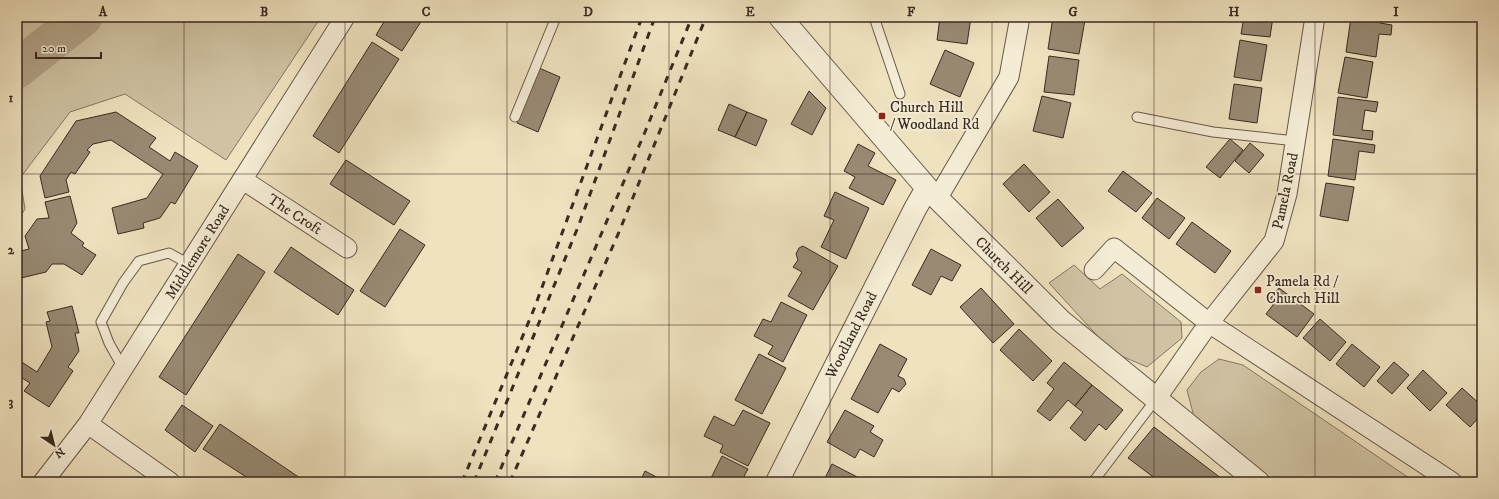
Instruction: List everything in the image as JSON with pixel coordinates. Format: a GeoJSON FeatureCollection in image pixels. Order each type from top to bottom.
{"type":"FeatureCollection","features":[{"type":"Feature","properties":{"kind":"street","name":"Middlemore Road"},"geometry":{"type":"LineString","coordinates":[[43,482],[88,424],[345,17]]}},
{"type":"Feature","properties":{"kind":"street","name":"Church Hill"},"geometry":{"type":"LineString","coordinates":[[780,17],[932,194],[1060,321],[1258,482]]}},
{"type":"Feature","properties":{"kind":"street"},"geometry":{"type":"LineString","coordinates":[[932,194],[1009,77],[1020,17]]}},
{"type":"Feature","properties":{"kind":"street","name":"Pamela Road"},"geometry":{"type":"LineString","coordinates":[[1156,399],[1209,323],[1274,241],[1287,194],[1315,17]]}},
{"type":"Feature","properties":{"kind":"street","name":"The Croft"},"geometry":{"type":"LineString","coordinates":[[243,180],[347,248]]}},
{"type":"Feature","properties":{"kind":"street","name":"Woodland Road"},"geometry":{"type":"LineString","coordinates":[[777,482],[915,208],[932,194]]}},
{"type":"Feature","properties":{"kind":"street"},"geometry":{"type":"LineString","coordinates":[[1094,270],[1114,248],[1209,323],[1452,482]]}},
{"type":"Feature","properties":{"kind":"street"},"geometry":{"type":"LineString","coordinates":[[88,424],[170,482]]}},
{"type":"Feature","properties":{"kind":"lane"},"geometry":{"type":"LineString","coordinates":[[515,117],[556,17]]}},
{"type":"Feature","properties":{"kind":"lane"},"geometry":{"type":"LineString","coordinates":[[874,17],[900,94]]}},
{"type":"Feature","properties":{"kind":"lane"},"geometry":{"type":"LineString","coordinates":[[1137,117],[1214,132],[1296,141]]}},
{"type":"Feature","properties":{"kind":"lane"},"geometry":{"type":"LineString","coordinates":[[123,368],[109,343],[101,322],[123,283],[140,261],[169,254],[190,264]]}},
{"type":"Feature","properties":{"kind":"lane"},"geometry":{"type":"LineString","coordinates":[[1093,482],[1156,399]]}},
{"type":"Feature","properties":{"kind":"shaded area"},"geometry":{"type":"Polygon","coordinates":[[[17,17],[321,17],[226,160],[125,94],[70,112],[20,178],[25,209],[17,222],[17,17]]]}},
{"type":"Feature","properties":{"kind":"shaded area"},"geometry":{"type":"Polygon","coordinates":[[[1074,265],[1100,289],[1122,274],[1181,322],[1182,338],[1147,367],[1112,352],[1049,283],[1074,265]]]}},
{"type":"Feature","properties":{"kind":"shaded area"},"geometry":{"type":"Polygon","coordinates":[[[1219,359],[1243,365],[1415,482],[1275,482],[1194,417],[1187,390],[1201,372],[1219,359]]]}},
{"type":"Feature","properties":{"kind":"building"},"geometry":{"type":"Polygon","coordinates":[[[387,17],[424,17],[402,51],[376,35],[387,17]]]}},
{"type":"Feature","properties":{"kind":"building"},"geometry":{"type":"Polygon","coordinates":[[[940,17],[971,17],[967,44],[937,40],[940,17]]]}},
{"type":"Feature","properties":{"kind":"building"},"geometry":{"type":"Polygon","coordinates":[[[1053,17],[1085,20],[1079,54],[1048,49],[1053,17]]]}},
{"type":"Feature","properties":{"kind":"building"},"geometry":{"type":"Polygon","coordinates":[[[1244,17],[1273,17],[1270,37],[1241,34],[1244,17]]]}},
{"type":"Feature","properties":{"kind":"building"},"geometry":{"type":"Polygon","coordinates":[[[1351,17],[1381,17],[1380,23],[1392,25],[1391,35],[1379,34],[1376,57],[1346,52],[1351,17]]]}},
{"type":"Feature","properties":{"kind":"building"},"geometry":{"type":"Polygon","coordinates":[[[1240,40],[1267,45],[1261,81],[1234,77],[1240,40]]]}},
{"type":"Feature","properties":{"kind":"building"},"geometry":{"type":"Polygon","coordinates":[[[372,42],[399,59],[339,153],[313,136],[372,42]]]}},
{"type":"Feature","properties":{"kind":"building"},"geometry":{"type":"Polygon","coordinates":[[[945,50],[974,63],[960,97],[930,84],[945,50]]]}},
{"type":"Feature","properties":{"kind":"building"},"geometry":{"type":"Polygon","coordinates":[[[1049,56],[1079,60],[1074,95],[1044,92],[1049,56]]]}},
{"type":"Feature","properties":{"kind":"building"},"geometry":{"type":"Polygon","coordinates":[[[1345,57],[1373,62],[1367,98],[1338,93],[1345,57]]]}},
{"type":"Feature","properties":{"kind":"building"},"geometry":{"type":"Polygon","coordinates":[[[539,68],[560,77],[538,132],[517,123],[539,68]]]}},
{"type":"Feature","properties":{"kind":"building"},"geometry":{"type":"Polygon","coordinates":[[[1234,84],[1262,88],[1257,123],[1229,119],[1234,84]]]}},
{"type":"Feature","properties":{"kind":"building"},"geometry":{"type":"Polygon","coordinates":[[[809,91],[826,108],[812,135],[791,124],[809,91]]]}},
{"type":"Feature","properties":{"kind":"building"},"geometry":{"type":"Polygon","coordinates":[[[1042,96],[1071,103],[1063,138],[1033,131],[1042,96]]]}},
{"type":"Feature","properties":{"kind":"building"},"geometry":{"type":"Polygon","coordinates":[[[1338,97],[1378,102],[1376,112],[1365,110],[1362,130],[1373,131],[1372,140],[1333,135],[1338,97]]]}},
{"type":"Feature","properties":{"kind":"building"},"geometry":{"type":"Polygon","coordinates":[[[729,104],[747,112],[735,137],[718,130],[729,104]]]}},
{"type":"Feature","properties":{"kind":"building"},"geometry":{"type":"Polygon","coordinates":[[[116,112],[156,138],[149,147],[170,161],[175,152],[198,166],[175,204],[171,202],[160,218],[143,223],[144,228],[118,234],[112,208],[147,198],[163,174],[111,140],[93,144],[87,150],[90,152],[75,174],[71,172],[66,180],[69,192],[45,198],[40,176],[76,121],[116,112]]]}},
{"type":"Feature","properties":{"kind":"building"},"geometry":{"type":"Polygon","coordinates":[[[747,112],[767,120],[756,146],[735,137],[747,112]]]}},
{"type":"Feature","properties":{"kind":"building"},"geometry":{"type":"Polygon","coordinates":[[[1230,139],[1243,150],[1220,178],[1206,167],[1230,139]]]}},
{"type":"Feature","properties":{"kind":"building"},"geometry":{"type":"Polygon","coordinates":[[[1333,139],[1375,145],[1374,153],[1359,151],[1355,180],[1328,176],[1333,139]]]}},
{"type":"Feature","properties":{"kind":"building"},"geometry":{"type":"Polygon","coordinates":[[[1250,143],[1264,155],[1249,173],[1235,161],[1250,143]]]}},
{"type":"Feature","properties":{"kind":"building"},"geometry":{"type":"Polygon","coordinates":[[[858,144],[875,153],[868,166],[896,180],[883,205],[849,188],[855,177],[844,171],[858,144]]]}},
{"type":"Feature","properties":{"kind":"building"},"geometry":{"type":"Polygon","coordinates":[[[346,160],[410,201],[394,225],[330,184],[346,160]]]}},
{"type":"Feature","properties":{"kind":"building"},"geometry":{"type":"Polygon","coordinates":[[[1024,164],[1050,192],[1029,212],[1003,184],[1024,164]]]}},
{"type":"Feature","properties":{"kind":"building"},"geometry":{"type":"Polygon","coordinates":[[[1123,171],[1152,193],[1136,212],[1108,191],[1123,171]]]}},
{"type":"Feature","properties":{"kind":"building"},"geometry":{"type":"Polygon","coordinates":[[[1326,183],[1354,187],[1348,221],[1320,216],[1326,183]]]}},
{"type":"Feature","properties":{"kind":"building"},"geometry":{"type":"Polygon","coordinates":[[[835,192],[869,208],[846,259],[821,247],[834,220],[824,216],[835,192]]]}},
{"type":"Feature","properties":{"kind":"building"},"geometry":{"type":"Polygon","coordinates":[[[70,196],[77,223],[71,233],[84,243],[82,246],[96,255],[82,275],[64,264],[52,264],[46,272],[17,279],[17,252],[29,249],[25,236],[37,219],[49,218],[45,202],[70,196]]]}},
{"type":"Feature","properties":{"kind":"building"},"geometry":{"type":"Polygon","coordinates":[[[1157,198],[1185,218],[1169,239],[1142,218],[1157,198]]]}},
{"type":"Feature","properties":{"kind":"building"},"geometry":{"type":"Polygon","coordinates":[[[1058,199],[1084,228],[1062,247],[1036,218],[1058,199]]]}},
{"type":"Feature","properties":{"kind":"building"},"geometry":{"type":"Polygon","coordinates":[[[1192,222],[1231,251],[1215,273],[1176,244],[1192,222]]]}},
{"type":"Feature","properties":{"kind":"building"},"geometry":{"type":"Polygon","coordinates":[[[400,229],[425,245],[385,307],[360,291],[400,229]]]}},
{"type":"Feature","properties":{"kind":"building"},"geometry":{"type":"Polygon","coordinates":[[[803,246],[838,266],[813,310],[788,296],[802,272],[793,267],[798,260],[796,254],[799,248],[803,246]]]}},
{"type":"Feature","properties":{"kind":"building"},"geometry":{"type":"Polygon","coordinates":[[[291,247],[354,290],[338,315],[274,272],[291,247]]]}},
{"type":"Feature","properties":{"kind":"building"},"geometry":{"type":"Polygon","coordinates":[[[931,249],[961,265],[952,281],[941,276],[931,295],[912,285],[931,249]]]}},
{"type":"Feature","properties":{"kind":"building"},"geometry":{"type":"Polygon","coordinates":[[[238,254],[265,272],[186,395],[159,377],[238,254]]]}},
{"type":"Feature","properties":{"kind":"building"},"geometry":{"type":"Polygon","coordinates":[[[981,288],[1014,324],[993,343],[960,307],[981,288]]]}},
{"type":"Feature","properties":{"kind":"building"},"geometry":{"type":"Polygon","coordinates":[[[1279,288],[1314,314],[1297,337],[1266,314],[1273,305],[1268,301],[1279,288]]]}},
{"type":"Feature","properties":{"kind":"building"},"geometry":{"type":"Polygon","coordinates":[[[781,302],[807,315],[783,362],[768,354],[773,346],[754,336],[763,319],[771,322],[781,302]]]}},
{"type":"Feature","properties":{"kind":"building"},"geometry":{"type":"Polygon","coordinates":[[[72,306],[79,333],[75,333],[79,351],[68,367],[73,371],[49,407],[24,391],[30,383],[17,375],[17,359],[37,372],[52,347],[46,322],[50,321],[47,312],[72,306]]]}},
{"type":"Feature","properties":{"kind":"building"},"geometry":{"type":"Polygon","coordinates":[[[1320,319],[1346,342],[1330,361],[1303,338],[1320,319]]]}},
{"type":"Feature","properties":{"kind":"building"},"geometry":{"type":"Polygon","coordinates":[[[1019,329],[1052,361],[1033,381],[1000,350],[1019,329]]]}},
{"type":"Feature","properties":{"kind":"building"},"geometry":{"type":"Polygon","coordinates":[[[880,344],[907,359],[898,376],[904,379],[906,384],[899,392],[892,388],[878,413],[851,399],[880,344]]]}},
{"type":"Feature","properties":{"kind":"building"},"geometry":{"type":"Polygon","coordinates":[[[1352,344],[1380,367],[1364,387],[1336,364],[1352,344]]]}},
{"type":"Feature","properties":{"kind":"building"},"geometry":{"type":"Polygon","coordinates":[[[759,354],[786,368],[762,414],[735,400],[759,354]]]}},
{"type":"Feature","properties":{"kind":"building"},"geometry":{"type":"Polygon","coordinates":[[[1064,362],[1092,385],[1075,406],[1068,400],[1050,421],[1037,411],[1054,389],[1047,383],[1064,362]]]}},
{"type":"Feature","properties":{"kind":"building"},"geometry":{"type":"Polygon","coordinates":[[[1394,362],[1409,375],[1392,394],[1377,381],[1394,362]]]}},
{"type":"Feature","properties":{"kind":"building"},"geometry":{"type":"Polygon","coordinates":[[[1423,370],[1447,393],[1430,411],[1407,388],[1423,370]]]}},
{"type":"Feature","properties":{"kind":"building"},"geometry":{"type":"Polygon","coordinates":[[[1092,385],[1123,410],[1106,430],[1099,424],[1085,441],[1070,428],[1083,412],[1075,406],[1092,385]]]}},
{"type":"Feature","properties":{"kind":"building"},"geometry":{"type":"Polygon","coordinates":[[[1462,388],[1482,406],[1482,414],[1470,427],[1446,405],[1462,388]]]}},
{"type":"Feature","properties":{"kind":"building"},"geometry":{"type":"Polygon","coordinates":[[[182,405],[213,426],[195,452],[165,430],[182,405]]]}},
{"type":"Feature","properties":{"kind":"building"},"geometry":{"type":"Polygon","coordinates":[[[743,410],[770,423],[748,466],[720,452],[723,445],[704,436],[714,416],[734,426],[743,410]]]}},
{"type":"Feature","properties":{"kind":"building"},"geometry":{"type":"Polygon","coordinates":[[[845,410],[874,426],[870,432],[883,440],[874,457],[860,449],[855,458],[827,442],[845,410]]]}},
{"type":"Feature","properties":{"kind":"building"},"geometry":{"type":"Polygon","coordinates":[[[220,424],[306,482],[254,482],[203,449],[220,424]]]}},
{"type":"Feature","properties":{"kind":"building"},"geometry":{"type":"Polygon","coordinates":[[[1154,427],[1226,482],[1160,482],[1128,458],[1154,427]]]}},
{"type":"Feature","properties":{"kind":"building"},"geometry":{"type":"Polygon","coordinates":[[[17,435],[22,440],[17,446],[17,435]]]}},
{"type":"Feature","properties":{"kind":"building"},"geometry":{"type":"Polygon","coordinates":[[[722,456],[748,469],[741,482],[709,482],[722,456]]]}},
{"type":"Feature","properties":{"kind":"building"},"geometry":{"type":"Polygon","coordinates":[[[832,464],[865,481],[823,482],[832,464]]]}},
{"type":"Feature","properties":{"kind":"building"},"geometry":{"type":"Polygon","coordinates":[[[645,471],[666,482],[640,482],[645,471]]]}},
{"type":"Feature","properties":{"kind":"waterway"},"geometry":{"type":"LineString","coordinates":[[17,69],[83,17]]}},
{"type":"Feature","properties":{"kind":"railway"},"geometry":{"type":"LineString","coordinates":[[462,482],[534,309],[642,17]]}},
{"type":"Feature","properties":{"kind":"railway"},"geometry":{"type":"LineString","coordinates":[[474,482],[578,227],[655,17]]}},
{"type":"Feature","properties":{"kind":"railway"},"geometry":{"type":"LineString","coordinates":[[495,482],[645,132],[692,17]]}},
{"type":"Feature","properties":{"kind":"railway"},"geometry":{"type":"LineString","coordinates":[[510,482],[619,232],[706,17]]}},
{"type":"Feature","properties":{"kind":"place","name":"Church Hill / Woodland Rd"},"geometry":{"type":"Point","coordinates":[882,116]}},
{"type":"Feature","properties":{"kind":"place","name":"Pamela Rd / Church Hill"},"geometry":{"type":"Point","coordinates":[1258,290]}}]}
